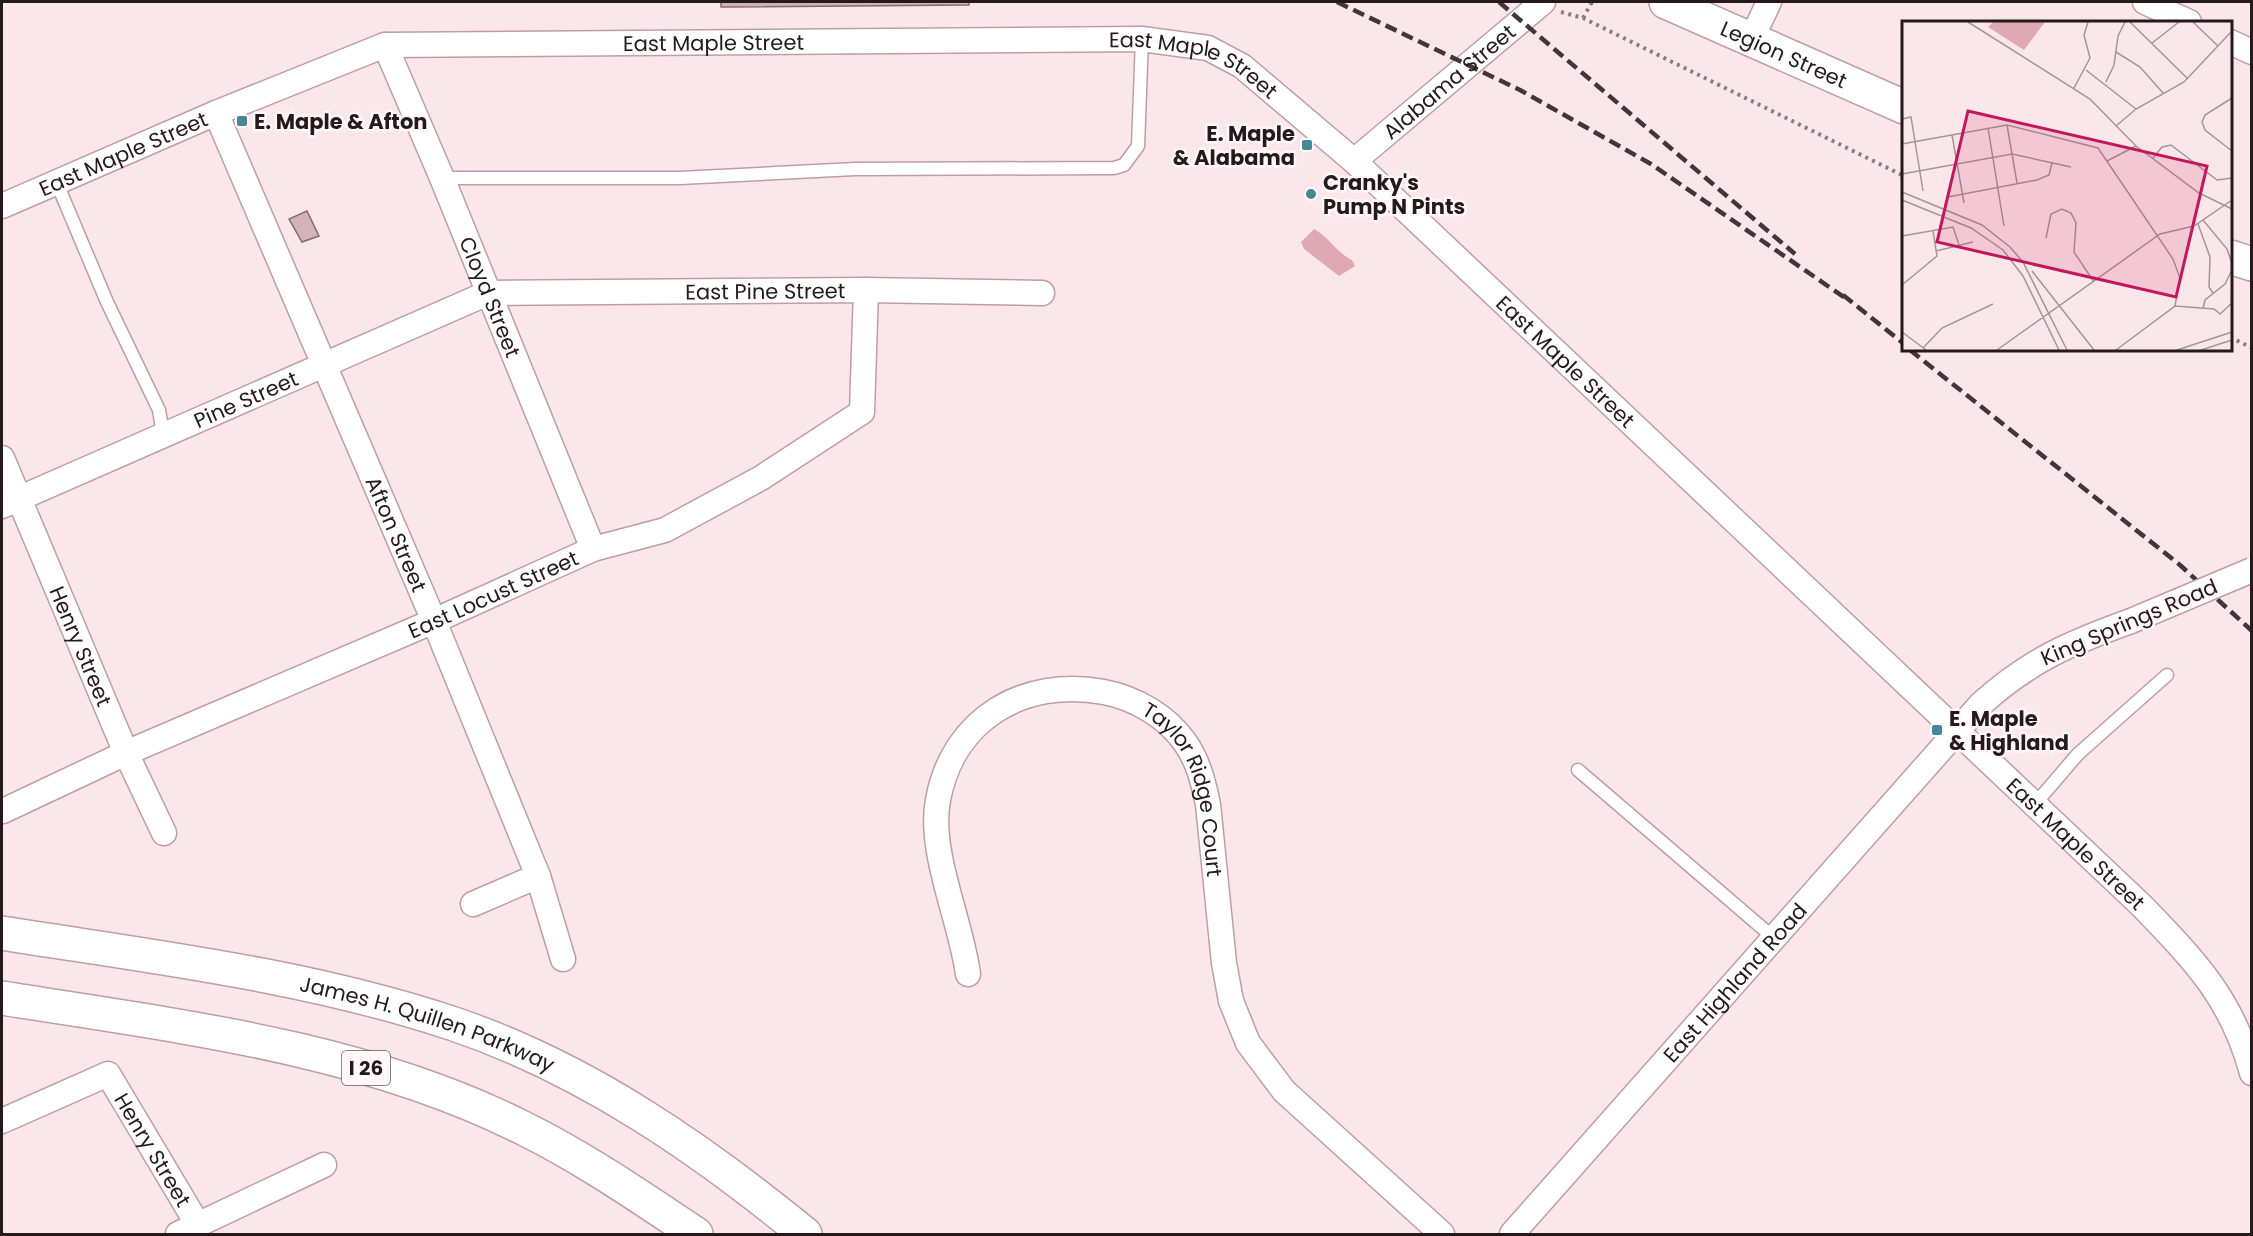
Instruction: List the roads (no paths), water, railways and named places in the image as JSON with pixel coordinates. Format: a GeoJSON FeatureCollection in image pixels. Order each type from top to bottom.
{"type":"FeatureCollection","features":[{"type":"Feature","properties":{"kind":"main road","name":"Legion Street"},"geometry":{"type":"LineString","coordinates":[[1666,2],[1902,106]]}},
{"type":"Feature","properties":{"kind":"main road"},"geometry":{"type":"LineString","coordinates":[[2232,258],[2252,264]]}},
{"type":"Feature","properties":{"kind":"main road","name":"James H. Quillen Parkway"},"geometry":{"type":"LineString","coordinates":[[2,933],[272,977],[365,998],[455,1025],[535,1057],[664,1128],[750,1189],[805,1234]]}},
{"type":"Feature","properties":{"kind":"main road","name":"I 26"},"geometry":{"type":"LineString","coordinates":[[2,998],[269,1043],[366,1069],[442,1094],[522,1128],[610,1176],[696,1234]]}},
{"type":"Feature","properties":{"kind":"street"},"geometry":{"type":"LineString","coordinates":[[1752,38],[1769,2]]}},
{"type":"Feature","properties":{"kind":"street"},"geometry":{"type":"LineString","coordinates":[[2145,2],[2187,21]]}},
{"type":"Feature","properties":{"kind":"street","name":"Alabama Street"},"geometry":{"type":"LineString","coordinates":[[1354,161],[1548,5]]}},
{"type":"Feature","properties":{"kind":"street","name":"East Maple Street"},"geometry":{"type":"LineString","coordinates":[[2,206],[216,113],[385,45],[1142,39],[1209,48],[1242,66],[1354,161],[2142,906],[2212,982],[2233,1019],[2252,1073]]}},
{"type":"Feature","properties":{"kind":"street"},"geometry":{"type":"LineString","coordinates":[[2232,43],[2252,52]]}},
{"type":"Feature","properties":{"kind":"street","name":"Cloyd Street"},"geometry":{"type":"LineString","coordinates":[[385,45],[442,178],[593,549]]}},
{"type":"Feature","properties":{"kind":"street","name":"Afton Street"},"geometry":{"type":"LineString","coordinates":[[216,113],[434,621],[538,876],[563,959]]}},
{"type":"Feature","properties":{"kind":"street","name":"East Pine Street"},"geometry":{"type":"LineString","coordinates":[[488,293],[866,290],[1042,293]]}},
{"type":"Feature","properties":{"kind":"street","name":"East Locust Street"},"geometry":{"type":"LineString","coordinates":[[3,811],[126,753],[434,621],[593,549],[665,530],[761,478],[862,412],[866,290]]}},
{"type":"Feature","properties":{"kind":"street","name":"Pine Street"},"geometry":{"type":"LineString","coordinates":[[10,502],[488,293]]}},
{"type":"Feature","properties":{"kind":"street","name":"Henry Street"},"geometry":{"type":"LineString","coordinates":[[2,458],[10,502],[164,833]]}},
{"type":"Feature","properties":{"kind":"street","name":"King Springs Road"},"geometry":{"type":"LineString","coordinates":[[1957,729],[2001,686],[2030,665],[2063,646],[2130,621],[2252,570]]}},
{"type":"Feature","properties":{"kind":"street","name":"Taylor Ridge Court"},"geometry":{"type":"LineString","coordinates":[[968,974],[964,944],[944,876],[936,828],[937,801],[942,784],[959,748],[975,726],[996,710],[1021,696],[1049,689],[1084,688],[1115,694],[1138,703],[1164,720],[1183,740],[1200,772],[1208,804],[1227,982],[1231,1001],[1248,1043],[1284,1091],[1442,1234]]}},
{"type":"Feature","properties":{"kind":"street","name":"East Highland Road"},"geometry":{"type":"LineString","coordinates":[[1512,1234],[1957,729]]}},
{"type":"Feature","properties":{"kind":"street"},"geometry":{"type":"LineString","coordinates":[[473,904],[538,876]]}},
{"type":"Feature","properties":{"kind":"street","name":"Henry Street"},"geometry":{"type":"LineString","coordinates":[[2,1121],[108,1074],[188,1230]]}},
{"type":"Feature","properties":{"kind":"street"},"geometry":{"type":"LineString","coordinates":[[188,1230],[324,1165]]}},
{"type":"Feature","properties":{"kind":"lane"},"geometry":{"type":"LineString","coordinates":[[442,178],[680,178],[855,169],[1114,168],[1124,165],[1138,146],[1142,39]]}},
{"type":"Feature","properties":{"kind":"lane"},"geometry":{"type":"LineString","coordinates":[[56,181],[107,302],[159,410],[163,434]]}},
{"type":"Feature","properties":{"kind":"lane"},"geometry":{"type":"LineString","coordinates":[[2035,804],[2078,754],[2167,675]]}},
{"type":"Feature","properties":{"kind":"lane"},"geometry":{"type":"LineString","coordinates":[[1578,770],[1774,938]]}},
{"type":"Feature","properties":{"kind":"railway"},"geometry":{"type":"LineString","coordinates":[[1337,2],[1520,90],[1651,164],[1848,300]]}},
{"type":"Feature","properties":{"kind":"railway"},"geometry":{"type":"LineString","coordinates":[[1499,2],[1795,254]]}},
{"type":"Feature","properties":{"kind":"railway"},"geometry":{"type":"LineString","coordinates":[[1843,295],[1902,342]]}},
{"type":"Feature","properties":{"kind":"railway"},"geometry":{"type":"LineString","coordinates":[[1911,351],[2180,565],[2252,631]]}},
{"type":"Feature","properties":{"kind":"place","name":"E. Maple & Afton"},"geometry":{"type":"Point","coordinates":[242,121]}},
{"type":"Feature","properties":{"kind":"place","name":"E. Maple & Alabama"},"geometry":{"type":"Point","coordinates":[1307,145]}},
{"type":"Feature","properties":{"kind":"place","name":"Cranky's Pump N Pints"},"geometry":{"type":"Point","coordinates":[1311,194]}},
{"type":"Feature","properties":{"kind":"place","name":"E. Maple & Highland"},"geometry":{"type":"Point","coordinates":[1937,730]}}]}
